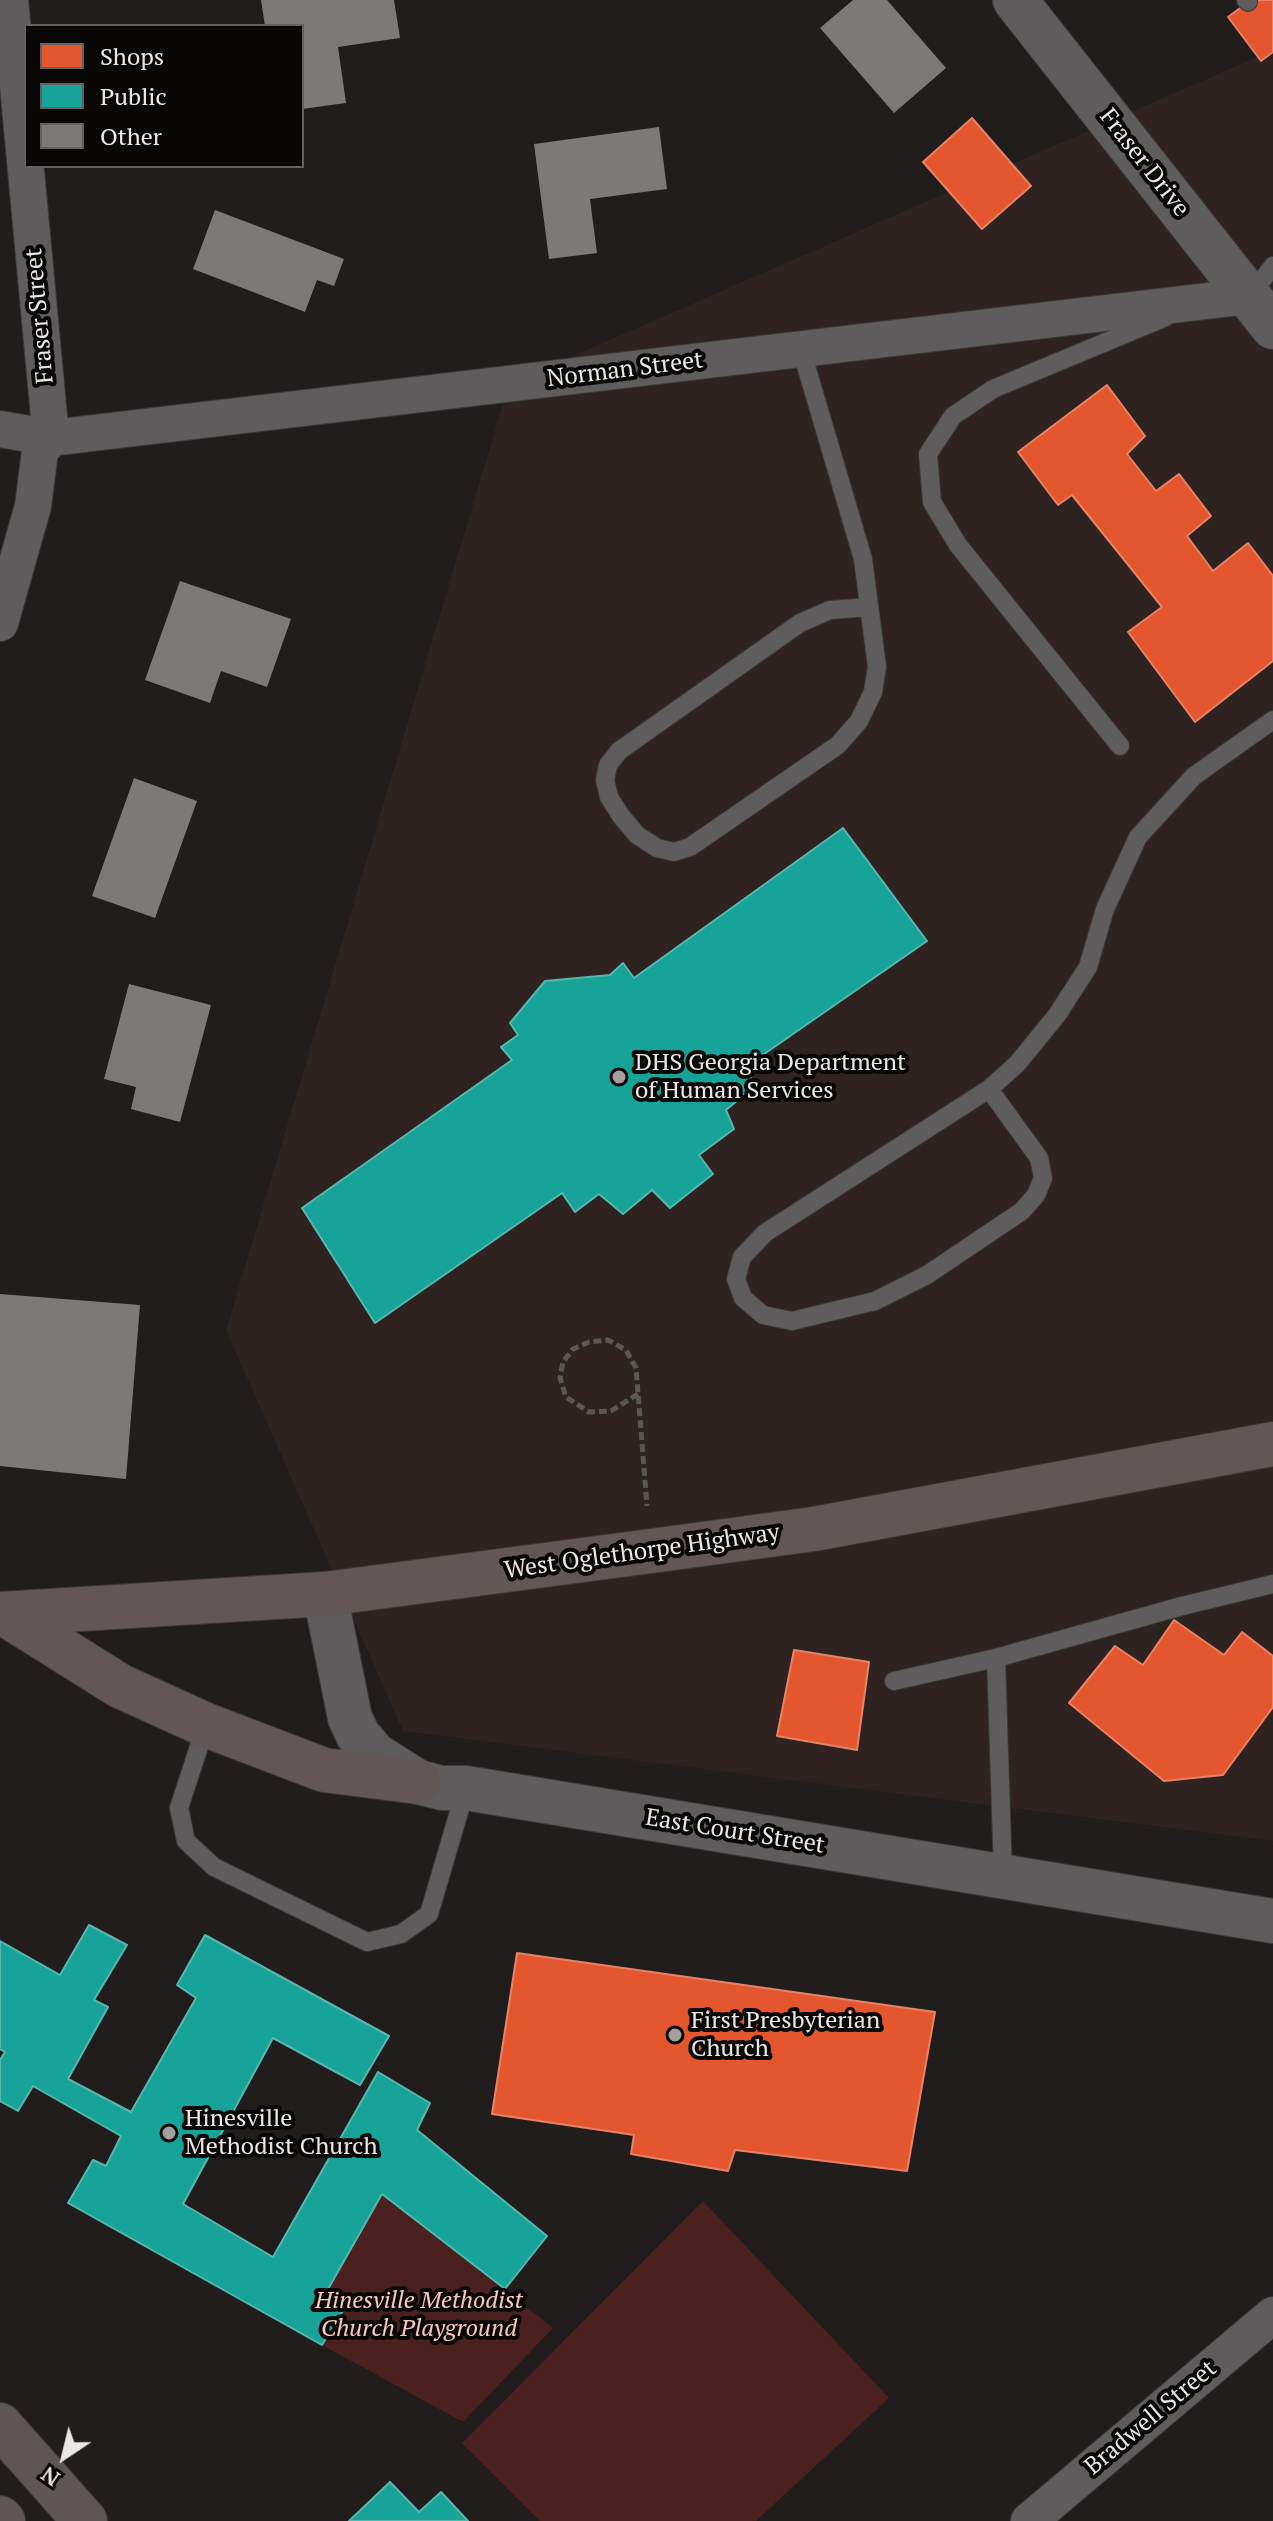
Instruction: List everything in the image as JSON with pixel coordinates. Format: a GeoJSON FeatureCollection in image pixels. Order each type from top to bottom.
{"type":"FeatureCollection","features":[{"type":"Feature","properties":{"kind":"highway","name":"West Oglethorpe Highway"},"geometry":{"type":"LineString","coordinates":[[3,1614],[325,1594],[651,1551],[814,1529],[1273,1444]]}},
{"type":"Feature","properties":{"kind":"highway"},"geometry":{"type":"LineString","coordinates":[[3,1614],[120,1686],[206,1725],[324,1770],[418,1782]]}},
{"type":"Feature","properties":{"kind":"main road"},"geometry":{"type":"LineString","coordinates":[[0,2425],[85,2521]]}},
{"type":"Feature","properties":{"kind":"street","name":"Fraser Street"},"geometry":{"type":"LineString","coordinates":[[10,0],[24,150]]}},
{"type":"Feature","properties":{"kind":"street","name":"Fraser Drive"},"geometry":{"type":"LineString","coordinates":[[1015,0],[1265,296]]}},
{"type":"Feature","properties":{"kind":"street","name":"Fraser Street"},"geometry":{"type":"LineString","coordinates":[[0,623],[33,506],[40,451],[51,438],[26,168]]}},
{"type":"Feature","properties":{"kind":"street","name":"Norman Street"},"geometry":{"type":"LineString","coordinates":[[0,429],[51,438],[1265,296]]}},
{"type":"Feature","properties":{"kind":"street","name":"East Court Street"},"geometry":{"type":"LineString","coordinates":[[325,1594],[350,1718],[358,1735],[375,1755],[418,1782],[1273,1921]]}},
{"type":"Feature","properties":{"kind":"street","name":"Bradwell Street"},"geometry":{"type":"LineString","coordinates":[[1029,2521],[1273,2315]]}},
{"type":"Feature","properties":{"kind":"lane"},"geometry":{"type":"LineString","coordinates":[[1120,746],[958,545],[932,502],[928,454],[953,416],[993,389],[1204,301]]}},
{"type":"Feature","properties":{"kind":"lane"},"geometry":{"type":"LineString","coordinates":[[801,349],[863,559],[877,667],[873,692],[859,721],[838,745],[690,847],[674,852],[657,848],[637,835],[609,797],[605,780],[608,765],[619,751],[800,623],[830,610],[869,607]]}},
{"type":"Feature","properties":{"kind":"lane"},"geometry":{"type":"LineString","coordinates":[[989,1089],[1039,1158],[1043,1178],[1036,1195],[1022,1211],[927,1275],[875,1301],[792,1321],[763,1315],[743,1298],[736,1279],[742,1257],[765,1233],[989,1089],[1017,1064],[1057,1015],[1088,967],[1105,909],[1138,837],[1194,776],[1273,720]]}},
{"type":"Feature","properties":{"kind":"lane"},"geometry":{"type":"LineString","coordinates":[[894,1681],[996,1658],[1273,1584]]}},
{"type":"Feature","properties":{"kind":"lane"},"geometry":{"type":"LineString","coordinates":[[996,1658],[1003,1876]]}},
{"type":"Feature","properties":{"kind":"lane"},"geometry":{"type":"LineString","coordinates":[[206,1725],[179,1808],[186,1841],[214,1867],[367,1942],[401,1934],[429,1914],[466,1788]]}},
{"type":"Feature","properties":{"kind":"path"},"geometry":{"type":"LineString","coordinates":[[638,1394],[611,1411],[589,1412],[566,1397],[560,1378],[563,1362],[573,1349],[589,1342],[608,1340],[626,1350],[636,1368],[651,1551]]}},
{"type":"Feature","properties":{"kind":"shaded area"},"geometry":{"type":"Polygon","coordinates":[[[1273,50],[1273,1841],[403,1731],[226,1330],[509,384],[1273,50]]]}},
{"type":"Feature","properties":{"kind":"green space","name":"Hinesville Methodist Church Playground"},"geometry":{"type":"Polygon","coordinates":[[[382,2194],[553,2328],[463,2422],[322,2345],[344,2310],[323,2298],[382,2194]]]}},
{"type":"Feature","properties":{"kind":"green space"},"geometry":{"type":"Polygon","coordinates":[[[703,2201],[889,2398],[756,2521],[540,2521],[462,2443],[703,2201]]]}},
{"type":"Feature","properties":{"kind":"building: Shops"},"geometry":{"type":"Polygon","coordinates":[[[1251,0],[1273,0],[1273,52],[1261,61],[1228,17],[1251,0]]]}},
{"type":"Feature","properties":{"kind":"building: Shops"},"geometry":{"type":"Polygon","coordinates":[[[972,118],[1031,186],[982,229],[923,162],[972,118]]]}},
{"type":"Feature","properties":{"kind":"building: Shops"},"geometry":{"type":"Polygon","coordinates":[[[1107,385],[1145,436],[1127,454],[1156,491],[1179,474],[1211,516],[1187,536],[1213,571],[1248,543],[1273,576],[1273,661],[1195,722],[1128,632],[1162,607],[1072,495],[1058,505],[1018,452],[1107,385]]]}},
{"type":"Feature","properties":{"kind":"building: Shops"},"geometry":{"type":"Polygon","coordinates":[[[1174,1620],[1224,1655],[1242,1632],[1273,1656],[1273,1707],[1223,1775],[1164,1781],[1069,1703],[1115,1646],[1143,1665],[1174,1620]]]}},
{"type":"Feature","properties":{"kind":"building: Shops"},"geometry":{"type":"Polygon","coordinates":[[[794,1650],[869,1662],[857,1750],[777,1736],[794,1650]]]}},
{"type":"Feature","properties":{"kind":"building: Shops"},"geometry":{"type":"Polygon","coordinates":[[[517,1953],[935,2012],[907,2171],[735,2150],[728,2171],[631,2154],[634,2135],[492,2114],[517,1953]]]}},
{"type":"Feature","properties":{"kind":"building: Public","name":"DHS Georgia Department of Human Services"},"geometry":{"type":"Polygon","coordinates":[[[843,828],[927,941],[744,1068],[756,1085],[726,1110],[734,1129],[699,1155],[713,1174],[670,1208],[652,1190],[623,1214],[599,1194],[575,1212],[562,1193],[375,1323],[302,1208],[512,1060],[501,1047],[518,1035],[510,1023],[545,981],[610,975],[623,963],[634,978],[843,828]]]}},
{"type":"Feature","properties":{"kind":"building: Public","name":"Hinesville Methodist Church"},"geometry":{"type":"Polygon","coordinates":[[[89,1925],[127,1945],[94,2000],[108,2007],[68,2079],[131,2112],[196,1998],[177,1985],[205,1935],[389,2036],[360,2085],[273,2038],[183,2204],[273,2257],[378,2072],[430,2103],[417,2130],[547,2236],[505,2289],[382,2194],[323,2298],[344,2309],[322,2345],[68,2203],[93,2160],[106,2166],[121,2136],[33,2086],[18,2111],[0,2101],[0,2060],[5,2052],[0,2049],[0,1941],[60,1975],[89,1925]]]}},
{"type":"Feature","properties":{"kind":"building: Public"},"geometry":{"type":"Polygon","coordinates":[[[390,2482],[419,2512],[441,2492],[468,2521],[349,2521],[390,2482]]]}},
{"type":"Feature","properties":{"kind":"building: Other"},"geometry":{"type":"Polygon","coordinates":[[[261,0],[394,0],[400,38],[338,47],[346,103],[304,109],[304,24],[265,24],[261,0]]]}},
{"type":"Feature","properties":{"kind":"building: Other"},"geometry":{"type":"Polygon","coordinates":[[[853,0],[887,0],[946,68],[894,113],[820,28],[853,0]]]}},
{"type":"Feature","properties":{"kind":"building: Other"},"geometry":{"type":"Polygon","coordinates":[[[659,127],[667,189],[590,199],[597,253],[549,259],[534,144],[659,127]]]}},
{"type":"Feature","properties":{"kind":"building: Other"},"geometry":{"type":"Polygon","coordinates":[[[215,210],[344,259],[334,286],[317,280],[305,312],[193,269],[215,210]]]}},
{"type":"Feature","properties":{"kind":"building: Other"},"geometry":{"type":"Polygon","coordinates":[[[180,581],[291,619],[267,687],[221,671],[210,703],[145,680],[180,581]]]}},
{"type":"Feature","properties":{"kind":"building: Other"},"geometry":{"type":"Polygon","coordinates":[[[134,778],[197,801],[155,918],[92,896],[134,778]]]}},
{"type":"Feature","properties":{"kind":"building: Other"},"geometry":{"type":"Polygon","coordinates":[[[129,984],[211,1005],[180,1122],[131,1109],[136,1087],[104,1079],[129,984]]]}},
{"type":"Feature","properties":{"kind":"building: Other"},"geometry":{"type":"Polygon","coordinates":[[[0,1294],[140,1305],[126,1479],[0,1466],[0,1294]]]}},
{"type":"Feature","properties":{"kind":"place","name":"DHS Georgia Department of Human Services"},"geometry":{"type":"Point","coordinates":[619,1077]}},
{"type":"Feature","properties":{"kind":"place","name":"First Presbyterian Church"},"geometry":{"type":"Point","coordinates":[675,2035]}},
{"type":"Feature","properties":{"kind":"place","name":"Hinesville Methodist Church"},"geometry":{"type":"Point","coordinates":[169,2133]}}]}
